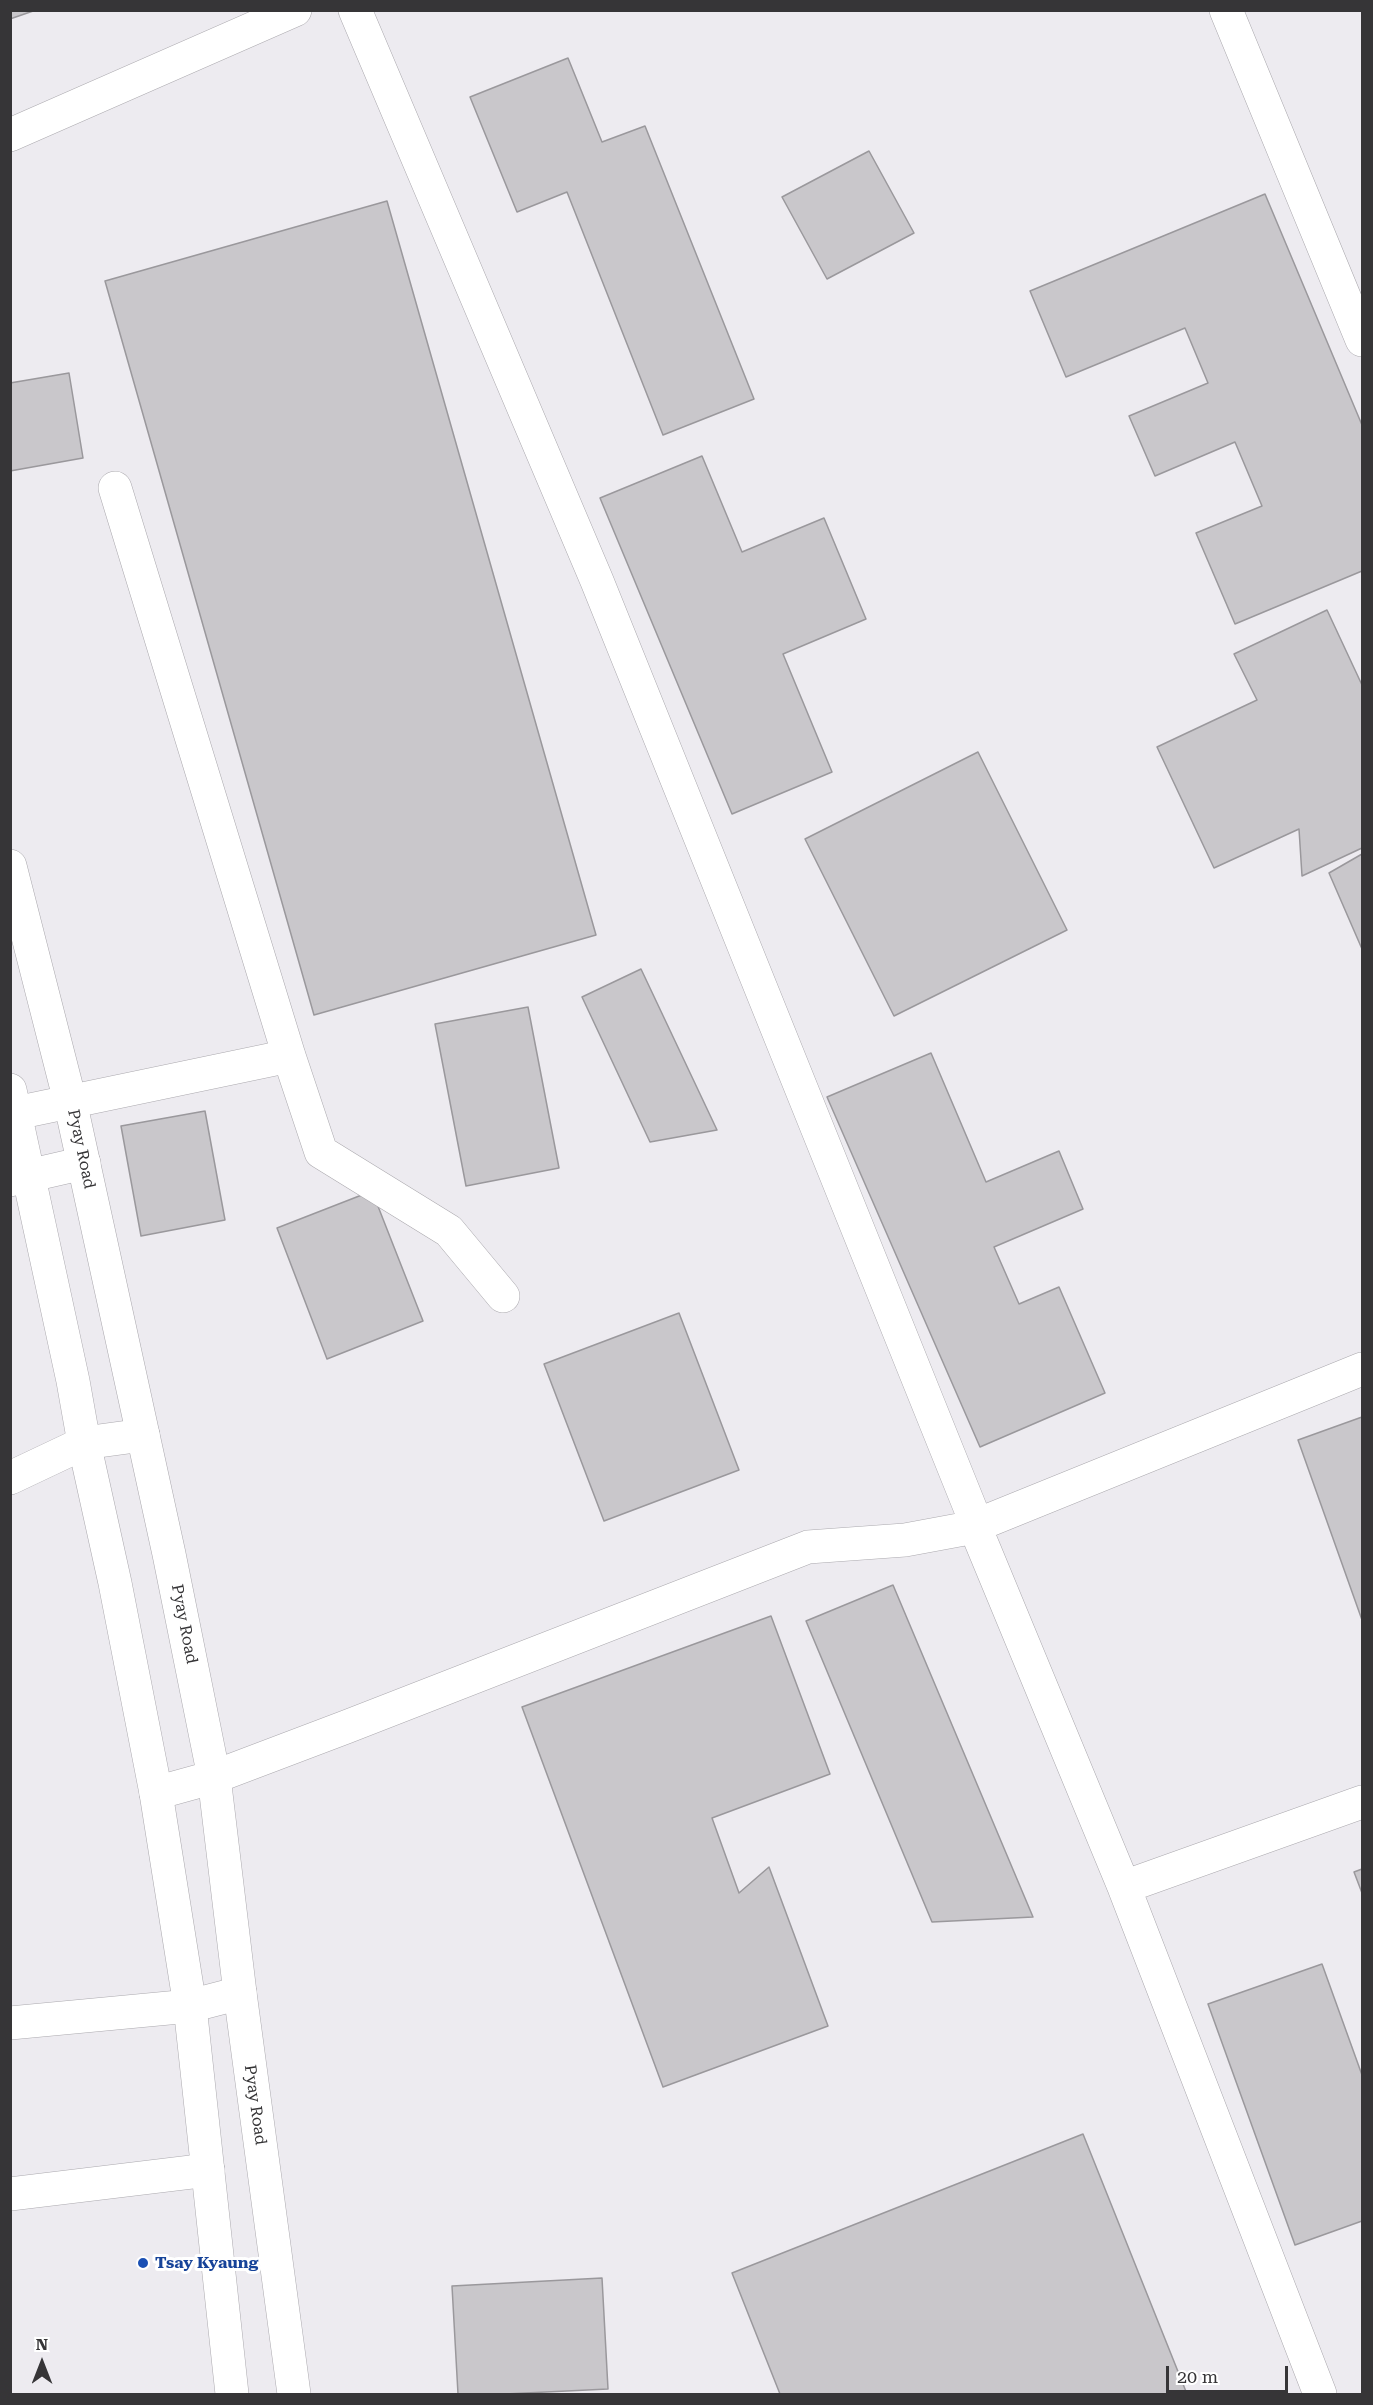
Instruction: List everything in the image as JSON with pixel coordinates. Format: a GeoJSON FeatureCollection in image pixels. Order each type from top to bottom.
{"type":"FeatureCollection","features":[{"type":"Feature","properties":{"kind":"main road"},"geometry":{"type":"LineString","coordinates":[[355,10],[597,581],[976,1526],[1124,1887],[1320,2394]]}},
{"type":"Feature","properties":{"kind":"main road"},"geometry":{"type":"LineString","coordinates":[[1226,10],[1362,340]]}},
{"type":"Feature","properties":{"kind":"main road"},"geometry":{"type":"LineString","coordinates":[[10,135],[294,11]]}},
{"type":"Feature","properties":{"kind":"main road"},"geometry":{"type":"LineString","coordinates":[[115,488],[289,1056],[321,1152],[353,1174],[449,1231],[503,1296]]}},
{"type":"Feature","properties":{"kind":"main road","name":"Pyay Road"},"geometry":{"type":"LineString","coordinates":[[10,866],[84,1163],[214,1776],[240,1993],[294,2394]]}},
{"type":"Feature","properties":{"kind":"main road"},"geometry":{"type":"LineString","coordinates":[[232,2394],[190,2006],[156,1793],[116,1583],[84,1443],[73,1381],[20,1178],[13,1102],[70,1101],[289,1056]]}},
{"type":"Feature","properties":{"kind":"main road"},"geometry":{"type":"LineString","coordinates":[[20,1178],[84,1163]]}},
{"type":"Feature","properties":{"kind":"main road"},"geometry":{"type":"LineString","coordinates":[[156,1793],[214,1776],[808,1547],[905,1540],[976,1526],[1362,1369]]}},
{"type":"Feature","properties":{"kind":"main road"},"geometry":{"type":"LineString","coordinates":[[10,1478],[84,1443],[143,1435]]}},
{"type":"Feature","properties":{"kind":"main road"},"geometry":{"type":"LineString","coordinates":[[1124,1887],[1362,1802]]}},
{"type":"Feature","properties":{"kind":"main road"},"geometry":{"type":"LineString","coordinates":[[10,2023],[190,2006],[240,1993]]}},
{"type":"Feature","properties":{"kind":"main road"},"geometry":{"type":"LineString","coordinates":[[10,2194],[208,2169]]}},
{"type":"Feature","properties":{"kind":"building"},"geometry":{"type":"Polygon","coordinates":[[[10,10],[36,10],[10,19],[10,10]]]}},
{"type":"Feature","properties":{"kind":"building"},"geometry":{"type":"Polygon","coordinates":[[[568,58],[602,142],[645,126],[754,399],[663,435],[567,192],[517,212],[470,97],[568,58]]]}},
{"type":"Feature","properties":{"kind":"building"},"geometry":{"type":"Polygon","coordinates":[[[869,151],[914,233],[827,279],[782,197],[869,151]]]}},
{"type":"Feature","properties":{"kind":"building"},"geometry":{"type":"Polygon","coordinates":[[[1265,194],[1362,425],[1362,571],[1235,624],[1196,533],[1262,506],[1235,442],[1155,476],[1129,416],[1208,383],[1185,328],[1066,377],[1030,291],[1265,194]]]}},
{"type":"Feature","properties":{"kind":"building"},"geometry":{"type":"Polygon","coordinates":[[[387,201],[596,935],[314,1015],[105,281],[387,201]]]}},
{"type":"Feature","properties":{"kind":"building"},"geometry":{"type":"Polygon","coordinates":[[[69,373],[83,458],[10,471],[10,383],[69,373]]]}},
{"type":"Feature","properties":{"kind":"building"},"geometry":{"type":"Polygon","coordinates":[[[702,456],[742,552],[824,518],[866,619],[783,654],[832,772],[732,814],[600,498],[702,456]]]}},
{"type":"Feature","properties":{"kind":"building"},"geometry":{"type":"Polygon","coordinates":[[[1327,610],[1362,685],[1362,848],[1302,876],[1299,829],[1214,868],[1157,747],[1257,700],[1234,654],[1327,610]]]}},
{"type":"Feature","properties":{"kind":"building"},"geometry":{"type":"Polygon","coordinates":[[[978,752],[1067,930],[894,1016],[805,839],[978,752]]]}},
{"type":"Feature","properties":{"kind":"building"},"geometry":{"type":"Polygon","coordinates":[[[1362,854],[1362,949],[1329,873],[1362,854]]]}},
{"type":"Feature","properties":{"kind":"building"},"geometry":{"type":"Polygon","coordinates":[[[641,969],[717,1130],[650,1142],[582,997],[641,969]]]}},
{"type":"Feature","properties":{"kind":"building"},"geometry":{"type":"Polygon","coordinates":[[[528,1007],[559,1168],[466,1186],[435,1024],[528,1007]]]}},
{"type":"Feature","properties":{"kind":"building"},"geometry":{"type":"Polygon","coordinates":[[[931,1053],[986,1182],[1059,1151],[1083,1209],[994,1247],[1019,1304],[1059,1287],[1105,1393],[980,1447],[827,1097],[931,1053]]]}},
{"type":"Feature","properties":{"kind":"building"},"geometry":{"type":"Polygon","coordinates":[[[205,1111],[225,1220],[141,1236],[121,1126],[205,1111]]]}},
{"type":"Feature","properties":{"kind":"building"},"geometry":{"type":"Polygon","coordinates":[[[372,1191],[423,1321],[327,1359],[277,1228],[372,1191]]]}},
{"type":"Feature","properties":{"kind":"building"},"geometry":{"type":"Polygon","coordinates":[[[679,1313],[739,1470],[604,1521],[544,1364],[679,1313]]]}},
{"type":"Feature","properties":{"kind":"building"},"geometry":{"type":"Polygon","coordinates":[[[1362,1417],[1362,1620],[1298,1440],[1362,1417]]]}},
{"type":"Feature","properties":{"kind":"building"},"geometry":{"type":"Polygon","coordinates":[[[893,1585],[1033,1917],[932,1922],[806,1621],[893,1585]]]}},
{"type":"Feature","properties":{"kind":"building"},"geometry":{"type":"Polygon","coordinates":[[[771,1616],[830,1774],[712,1818],[739,1893],[769,1867],[828,2026],[663,2087],[522,1707],[771,1616]]]}},
{"type":"Feature","properties":{"kind":"building"},"geometry":{"type":"Polygon","coordinates":[[[1362,1869],[1362,1893],[1354,1872],[1362,1869]]]}},
{"type":"Feature","properties":{"kind":"building"},"geometry":{"type":"Polygon","coordinates":[[[1322,1964],[1362,2075],[1362,2221],[1295,2245],[1208,2004],[1322,1964]]]}},
{"type":"Feature","properties":{"kind":"building"},"geometry":{"type":"Polygon","coordinates":[[[1083,2134],[1187,2394],[780,2394],[732,2273],[1083,2134]]]}},
{"type":"Feature","properties":{"kind":"building"},"geometry":{"type":"Polygon","coordinates":[[[602,2278],[608,2389],[458,2394],[452,2286],[602,2278]]]}},
{"type":"Feature","properties":{"kind":"place","name":"Tsay Kyaung"},"geometry":{"type":"Point","coordinates":[143,2263]}}]}
